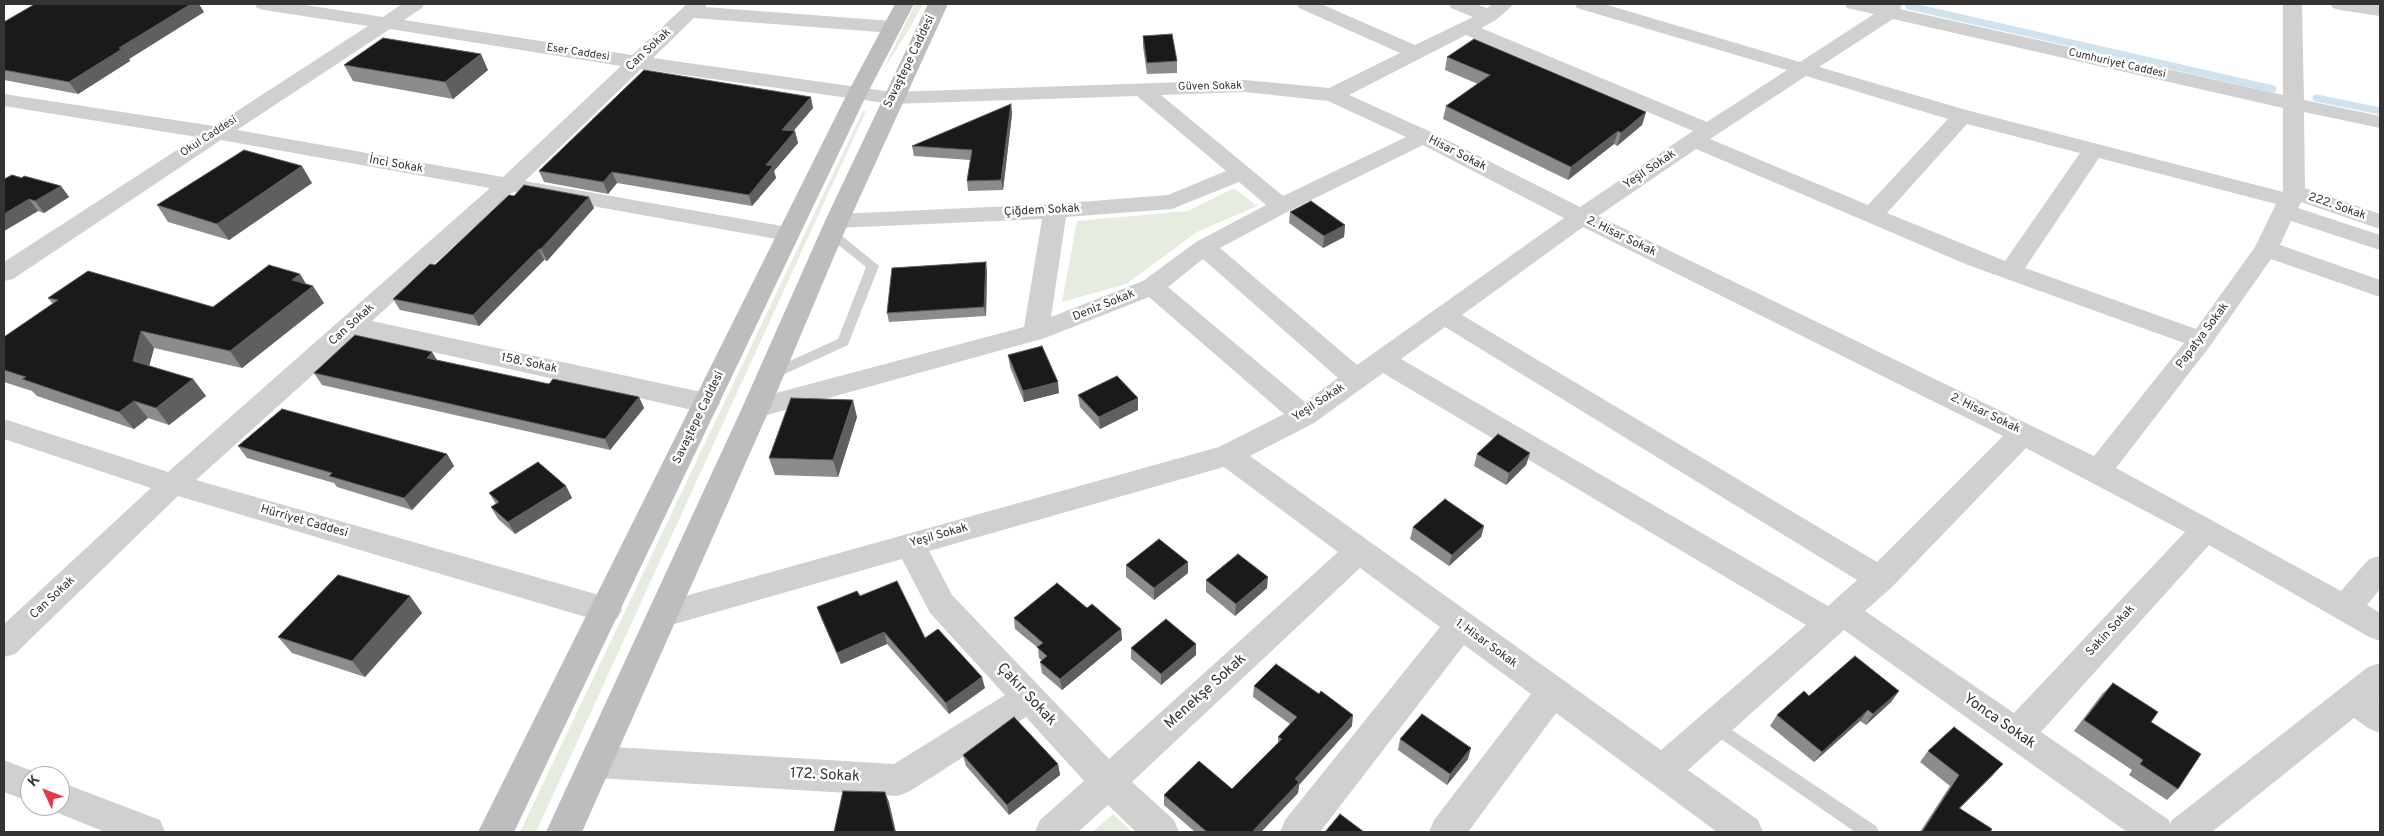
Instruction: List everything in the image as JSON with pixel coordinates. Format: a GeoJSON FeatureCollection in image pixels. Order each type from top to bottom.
{"type":"FeatureCollection","features":[{"type":"Feature","properties":{"kind":"main road","name":"Savaştepe Caddesi"},"geometry":{"type":"LineString","coordinates":[[564,832],[771,375],[834,227],[892,98],[938,4]]}},
{"type":"Feature","properties":{"kind":"main road","name":"Savaştepe Caddesi"},"geometry":{"type":"LineString","coordinates":[[496,832],[788,234],[898,15]]}},
{"type":"Feature","properties":{"kind":"street","name":"Eser Caddesi"},"geometry":{"type":"LineString","coordinates":[[264,4],[383,24],[892,98]]}},
{"type":"Feature","properties":{"kind":"street","name":"Okul Caddesi"},"geometry":{"type":"LineString","coordinates":[[4,272],[416,4]]}},
{"type":"Feature","properties":{"kind":"street"},"geometry":{"type":"LineString","coordinates":[[1306,4],[1416,54]]}},
{"type":"Feature","properties":{"kind":"street"},"geometry":{"type":"LineString","coordinates":[[1458,4],[1497,10]]}},
{"type":"Feature","properties":{"kind":"street"},"geometry":{"type":"LineString","coordinates":[[1584,4],[1962,116],[2290,201],[2380,243]]}},
{"type":"Feature","properties":{"kind":"street","name":"Cumhuriyet Caddesi"},"geometry":{"type":"LineString","coordinates":[[1854,4],[1891,8],[2294,104],[2380,122]]}},
{"type":"Feature","properties":{"kind":"street"},"geometry":{"type":"LineString","coordinates":[[2290,201],[2294,104],[2293,4]]}},
{"type":"Feature","properties":{"kind":"street"},"geometry":{"type":"LineString","coordinates":[[2340,4],[2380,10]]}},
{"type":"Feature","properties":{"kind":"street"},"geometry":{"type":"LineString","coordinates":[[694,8],[898,15]]}},
{"type":"Feature","properties":{"kind":"street","name":"Can Sokak"},"geometry":{"type":"LineString","coordinates":[[4,644],[174,484],[507,185],[694,8]]}},
{"type":"Feature","properties":{"kind":"street","name":"Yeşil Sokak"},"geometry":{"type":"LineString","coordinates":[[664,614],[1228,455],[1304,416],[1581,217],[1891,8]]}},
{"type":"Feature","properties":{"kind":"street"},"geometry":{"type":"LineString","coordinates":[[1332,95],[1416,54],[1497,10]]}},
{"type":"Feature","properties":{"kind":"street"},"geometry":{"type":"LineString","coordinates":[[1465,28],[1702,135],[1872,216],[2010,272],[2202,340]]}},
{"type":"Feature","properties":{"kind":"street","name":"Güven Sokak"},"geometry":{"type":"LineString","coordinates":[[892,98],[1245,86],[1332,95]]}},
{"type":"Feature","properties":{"kind":"street"},"geometry":{"type":"LineString","coordinates":[[1141,89],[1280,206]]}},
{"type":"Feature","properties":{"kind":"street","name":"Hisar Sokak"},"geometry":{"type":"LineString","coordinates":[[1332,95],[1423,137],[1581,217]]}},
{"type":"Feature","properties":{"kind":"street","name":"İnci Sokak"},"geometry":{"type":"LineString","coordinates":[[4,100],[216,133],[788,234]]}},
{"type":"Feature","properties":{"kind":"street"},"geometry":{"type":"LineString","coordinates":[[1872,216],[1962,116]]}},
{"type":"Feature","properties":{"kind":"street","name":"Deniz Sokak"},"geometry":{"type":"LineString","coordinates":[[756,408],[1036,332],[1152,287],[1204,247],[1280,206],[1423,137]]}},
{"type":"Feature","properties":{"kind":"street"},"geometry":{"type":"LineString","coordinates":[[2010,272],[2093,150]]}},
{"type":"Feature","properties":{"kind":"street","name":"Çiğdem Sokak"},"geometry":{"type":"LineString","coordinates":[[834,227],[1172,202],[1242,173]]}},
{"type":"Feature","properties":{"kind":"street","name":"222. Sokak"},"geometry":{"type":"LineString","coordinates":[[2290,201],[2380,222]]}},
{"type":"Feature","properties":{"kind":"street","name":"Papatya Sokak"},"geometry":{"type":"LineString","coordinates":[[2098,471],[2202,340],[2266,249],[2290,201]]}},
{"type":"Feature","properties":{"kind":"street"},"geometry":{"type":"LineString","coordinates":[[1036,332],[1055,211]]}},
{"type":"Feature","properties":{"kind":"street","name":"2. Hisar Sokak"},"geometry":{"type":"LineString","coordinates":[[1581,217],[2098,471],[2206,529],[2380,628]]}},
{"type":"Feature","properties":{"kind":"street"},"geometry":{"type":"LineString","coordinates":[[1204,247],[1356,379]]}},
{"type":"Feature","properties":{"kind":"street"},"geometry":{"type":"LineString","coordinates":[[2266,249],[2380,289]]}},
{"type":"Feature","properties":{"kind":"street"},"geometry":{"type":"LineString","coordinates":[[1152,287],[1304,416]]}},
{"type":"Feature","properties":{"kind":"street"},"geometry":{"type":"LineString","coordinates":[[1444,315],[1880,579]]}},
{"type":"Feature","properties":{"kind":"street","name":"158. Sokak"},"geometry":{"type":"LineString","coordinates":[[351,325],[706,403]]}},
{"type":"Feature","properties":{"kind":"street","name":"Yonca Sokak"},"geometry":{"type":"LineString","coordinates":[[1382,360],[1837,618],[2017,734],[2156,832]]}},
{"type":"Feature","properties":{"kind":"street","name":"Hürriyet Caddesi"},"geometry":{"type":"LineString","coordinates":[[4,428],[174,484],[606,610]]}},
{"type":"Feature","properties":{"kind":"street"},"geometry":{"type":"LineString","coordinates":[[1662,771],[1880,579],[2023,433]]}},
{"type":"Feature","properties":{"kind":"street","name":"1. Hisar Sokak"},"geometry":{"type":"LineString","coordinates":[[1228,455],[1745,832]]}},
{"type":"Feature","properties":{"kind":"street","name":"Sakin Sokak"},"geometry":{"type":"LineString","coordinates":[[2017,734],[2206,529]]}},
{"type":"Feature","properties":{"kind":"street","name":"Çakır Sokak"},"geometry":{"type":"LineString","coordinates":[[910,544],[941,604],[1108,782],[1161,832]]}},
{"type":"Feature","properties":{"kind":"street","name":"Menekşe Sokak"},"geometry":{"type":"LineString","coordinates":[[1053,832],[1359,551]]}},
{"type":"Feature","properties":{"kind":"street"},"geometry":{"type":"LineString","coordinates":[[2346,607],[2380,568]]}},
{"type":"Feature","properties":{"kind":"street"},"geometry":{"type":"LineString","coordinates":[[1298,832],[1461,625]]}},
{"type":"Feature","properties":{"kind":"street"},"geometry":{"type":"LineString","coordinates":[[2205,827],[2367,708],[2380,677]]}},
{"type":"Feature","properties":{"kind":"street"},"geometry":{"type":"LineString","coordinates":[[1446,832],[1552,692]]}},
{"type":"Feature","properties":{"kind":"street","name":"172. Sokak"},"geometry":{"type":"LineString","coordinates":[[596,762],[898,780],[1029,697]]}},
{"type":"Feature","properties":{"kind":"street"},"geometry":{"type":"LineString","coordinates":[[4,776],[20,782]]}},
{"type":"Feature","properties":{"kind":"street"},"geometry":{"type":"LineString","coordinates":[[70,802],[147,832]]}},
{"type":"Feature","properties":{"kind":"lane"},"geometry":{"type":"LineString","coordinates":[[771,375],[843,342],[874,266],[834,227]]}},
{"type":"Feature","properties":{"kind":"lane"},"geometry":{"type":"LineString","coordinates":[[1714,725],[1870,832]]}},
{"type":"Feature","properties":{"kind":"shaded area"},"geometry":{"type":"Polygon","coordinates":[[[915,4],[923,4],[883,70],[915,4]]]}},
{"type":"Feature","properties":{"kind":"shaded area"},"geometry":{"type":"Polygon","coordinates":[[[863,111],[866,111],[536,832],[520,832],[863,111]]]}},
{"type":"Feature","properties":{"kind":"shaded area"},"geometry":{"type":"Polygon","coordinates":[[[1234,188],[1257,206],[1197,232],[1126,284],[1062,302],[1077,221],[1188,211],[1234,188]]]}},
{"type":"Feature","properties":{"kind":"shaded area"},"geometry":{"type":"Polygon","coordinates":[[[1113,814],[1132,832],[1092,832],[1113,814]]]}},
{"type":"Feature","properties":{"kind":"building"},"geometry":{"type":"Polygon","coordinates":[[[35,4],[191,4],[119,48],[122,49],[69,82],[4,70],[4,22],[35,4]]]}},
{"type":"Feature","properties":{"kind":"building"},"geometry":{"type":"Polygon","coordinates":[[[1172,34],[1177,61],[1147,63],[1143,36],[1172,34]]]}},
{"type":"Feature","properties":{"kind":"building"},"geometry":{"type":"Polygon","coordinates":[[[383,38],[481,54],[445,82],[344,65],[383,38]]]}},
{"type":"Feature","properties":{"kind":"building"},"geometry":{"type":"Polygon","coordinates":[[[1474,39],[1646,112],[1621,133],[1618,131],[1571,167],[1446,106],[1490,75],[1447,57],[1474,39]]]}},
{"type":"Feature","properties":{"kind":"building"},"geometry":{"type":"Polygon","coordinates":[[[644,70],[811,97],[782,130],[795,131],[766,165],[773,166],[749,195],[612,172],[603,182],[539,171],[644,70]]]}},
{"type":"Feature","properties":{"kind":"building"},"geometry":{"type":"Polygon","coordinates":[[[1011,104],[1001,180],[967,181],[972,150],[912,146],[1011,104]]]}},
{"type":"Feature","properties":{"kind":"building"},"geometry":{"type":"Polygon","coordinates":[[[244,150],[302,166],[217,224],[157,205],[244,150]]]}},
{"type":"Feature","properties":{"kind":"building"},"geometry":{"type":"Polygon","coordinates":[[[12,175],[22,178],[24,176],[61,186],[35,201],[29,199],[4,214],[4,179],[12,175]]]}},
{"type":"Feature","properties":{"kind":"building"},"geometry":{"type":"Polygon","coordinates":[[[524,185],[589,197],[541,249],[473,315],[393,299],[430,264],[435,265],[509,195],[514,196],[524,185]]]}},
{"type":"Feature","properties":{"kind":"building"},"geometry":{"type":"Polygon","coordinates":[[[1311,201],[1345,225],[1324,236],[1290,212],[1311,201]]]}},
{"type":"Feature","properties":{"kind":"building"},"geometry":{"type":"Polygon","coordinates":[[[986,262],[984,307],[887,313],[892,268],[986,262]]]}},
{"type":"Feature","properties":{"kind":"building"},"geometry":{"type":"Polygon","coordinates":[[[269,265],[300,274],[292,280],[313,286],[230,351],[141,331],[133,361],[193,379],[156,408],[134,401],[119,412],[22,379],[26,377],[4,370],[4,337],[58,300],[48,298],[88,271],[213,307],[269,265]]]}},
{"type":"Feature","properties":{"kind":"building"},"geometry":{"type":"Polygon","coordinates":[[[355,335],[432,352],[427,358],[549,384],[553,379],[639,397],[605,439],[314,373],[355,335]]]}},
{"type":"Feature","properties":{"kind":"building"},"geometry":{"type":"Polygon","coordinates":[[[1042,346],[1058,382],[1023,391],[1008,355],[1042,346]]]}},
{"type":"Feature","properties":{"kind":"building"},"geometry":{"type":"Polygon","coordinates":[[[1117,376],[1138,398],[1099,417],[1078,395],[1117,376]]]}},
{"type":"Feature","properties":{"kind":"building"},"geometry":{"type":"Polygon","coordinates":[[[791,398],[853,400],[833,460],[769,458],[791,398]]]}},
{"type":"Feature","properties":{"kind":"building"},"geometry":{"type":"Polygon","coordinates":[[[282,409],[447,454],[404,498],[329,476],[332,473],[238,446],[282,409]]]}},
{"type":"Feature","properties":{"kind":"building"},"geometry":{"type":"Polygon","coordinates":[[[1498,434],[1530,453],[1509,473],[1477,454],[1498,434]]]}},
{"type":"Feature","properties":{"kind":"building"},"geometry":{"type":"Polygon","coordinates":[[[538,462],[566,486],[508,522],[491,507],[499,502],[489,493],[538,462]]]}},
{"type":"Feature","properties":{"kind":"building"},"geometry":{"type":"Polygon","coordinates":[[[1445,499],[1484,526],[1452,555],[1413,527],[1445,499]]]}},
{"type":"Feature","properties":{"kind":"building"},"geometry":{"type":"Polygon","coordinates":[[[1159,539],[1188,562],[1154,588],[1126,565],[1159,539]]]}},
{"type":"Feature","properties":{"kind":"building"},"geometry":{"type":"Polygon","coordinates":[[[1238,554],[1268,577],[1236,604],[1206,580],[1238,554]]]}},
{"type":"Feature","properties":{"kind":"building"},"geometry":{"type":"Polygon","coordinates":[[[338,575],[410,596],[352,661],[278,637],[338,575]]]}},
{"type":"Feature","properties":{"kind":"building"},"geometry":{"type":"Polygon","coordinates":[[[897,581],[925,638],[938,629],[982,677],[946,703],[884,632],[837,653],[817,607],[857,591],[860,596],[897,581]]]}},
{"type":"Feature","properties":{"kind":"building"},"geometry":{"type":"Polygon","coordinates":[[[1057,583],[1087,608],[1092,604],[1121,629],[1060,679],[1040,662],[1047,656],[1037,647],[1043,643],[1014,618],[1057,583]]]}},
{"type":"Feature","properties":{"kind":"building"},"geometry":{"type":"Polygon","coordinates":[[[1166,619],[1196,644],[1161,674],[1131,648],[1166,619]]]}},
{"type":"Feature","properties":{"kind":"building"},"geometry":{"type":"Polygon","coordinates":[[[1855,656],[1899,691],[1873,714],[1868,710],[1822,752],[1777,715],[1804,691],[1809,696],[1855,656]]]}},
{"type":"Feature","properties":{"kind":"building"},"geometry":{"type":"Polygon","coordinates":[[[1276,664],[1319,694],[1321,691],[1353,715],[1295,779],[1299,782],[1252,832],[1207,832],[1164,795],[1199,761],[1232,789],[1282,739],[1278,737],[1297,717],[1254,686],[1276,664]]]}},
{"type":"Feature","properties":{"kind":"building"},"geometry":{"type":"Polygon","coordinates":[[[2113,683],[2158,712],[2151,722],[2201,754],[2178,789],[2140,764],[2143,760],[2084,720],[2113,683]]]}},
{"type":"Feature","properties":{"kind":"building"},"geometry":{"type":"Polygon","coordinates":[[[1422,714],[1471,748],[1450,774],[1400,739],[1422,714]]]}},
{"type":"Feature","properties":{"kind":"building"},"geometry":{"type":"Polygon","coordinates":[[[1014,717],[1058,764],[1007,805],[963,755],[1014,717]]]}},
{"type":"Feature","properties":{"kind":"building"},"geometry":{"type":"Polygon","coordinates":[[[1954,727],[2003,764],[1959,808],[1992,829],[1990,832],[1922,832],[1959,775],[1928,751],[1954,727]]]}},
{"type":"Feature","properties":{"kind":"building"},"geometry":{"type":"Polygon","coordinates":[[[843,791],[885,792],[895,832],[834,832],[843,791]]]}},
{"type":"Feature","properties":{"kind":"building"},"geometry":{"type":"Polygon","coordinates":[[[1340,814],[1364,832],[1325,832],[1340,814]]]}},
{"type":"Feature","properties":{"kind":"waterway"},"geometry":{"type":"LineString","coordinates":[[1909,6],[2273,89]]}},
{"type":"Feature","properties":{"kind":"waterway"},"geometry":{"type":"LineString","coordinates":[[2316,98],[2380,111]]}}]}
